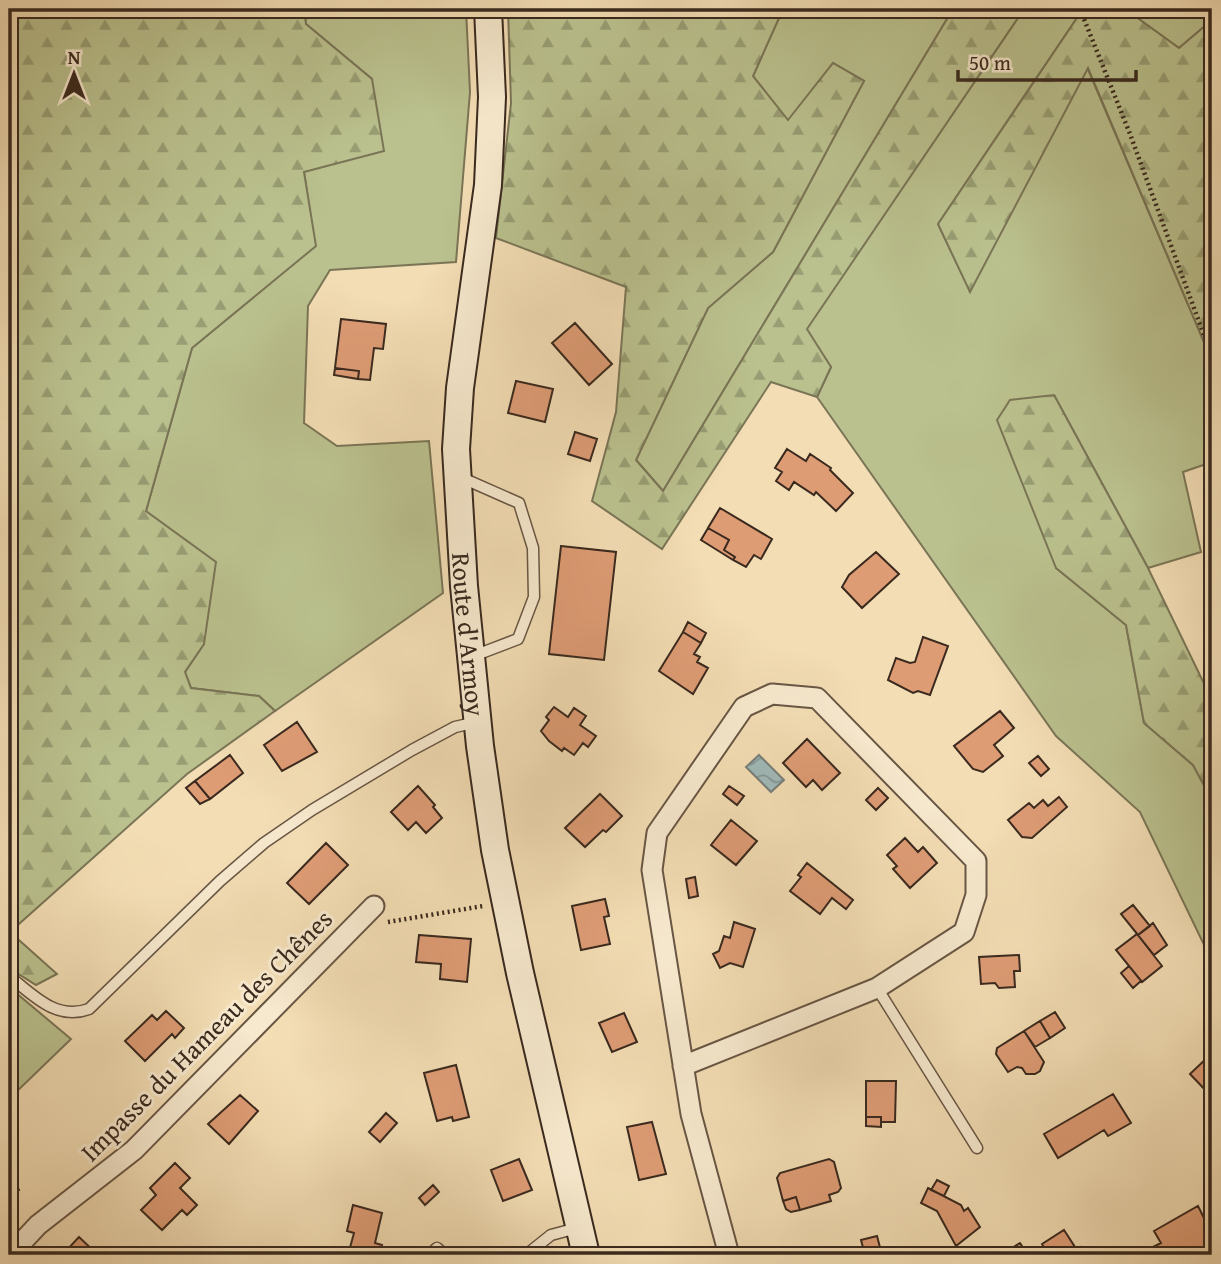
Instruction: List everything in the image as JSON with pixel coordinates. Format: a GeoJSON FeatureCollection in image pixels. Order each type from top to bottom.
{"type":"FeatureCollection","features":[{"type":"Feature","properties":{"kind":"main road","name":"Route d'Armoy"},"geometry":{"type":"LineString","coordinates":[[488,9],[491,131],[482,238],[459,398],[457,476],[471,653],[487,798],[505,902],[584,1248]]}},
{"type":"Feature","properties":{"kind":"street"},"geometry":{"type":"LineString","coordinates":[[683,1066],[877,988],[964,932],[976,895],[976,861],[817,698],[772,694],[744,707],[657,834],[652,870],[683,1066],[691,1114],[729,1255]]}},
{"type":"Feature","properties":{"kind":"street","name":"Impasse du Hameau des Chênes"},"geometry":{"type":"LineString","coordinates":[[10,1255],[38,1225],[134,1150],[374,906]]}},
{"type":"Feature","properties":{"kind":"lane"},"geometry":{"type":"LineString","coordinates":[[457,476],[519,503],[533,548],[534,597],[518,639],[484,652],[471,653]]}},
{"type":"Feature","properties":{"kind":"lane"},"geometry":{"type":"LineString","coordinates":[[9,976],[58,1011],[68,1014],[89,1009],[220,881],[264,843],[312,810],[412,750],[455,727],[478,722]]}},
{"type":"Feature","properties":{"kind":"lane"},"geometry":{"type":"LineString","coordinates":[[877,988],[977,1148]]}},
{"type":"Feature","properties":{"kind":"lane"},"geometry":{"type":"LineString","coordinates":[[526,1255],[551,1235],[584,1248]]}},
{"type":"Feature","properties":{"kind":"lane"},"geometry":{"type":"LineString","coordinates":[[429,1255],[437,1248],[445,1255]]}},
{"type":"Feature","properties":{"kind":"path"},"geometry":{"type":"LineString","coordinates":[[1080,9],[1130,134],[1212,357]]}},
{"type":"Feature","properties":{"kind":"path"},"geometry":{"type":"LineString","coordinates":[[353,928],[505,902]]}},
{"type":"Feature","properties":{"kind":"green space"},"geometry":{"type":"Polygon","coordinates":[[[9,9],[304,9],[306,24],[372,79],[384,151],[304,172],[316,246],[192,348],[146,511],[216,562],[204,644],[185,672],[191,688],[259,696],[275,711],[187,774],[10,932],[57,974],[36,985],[9,968],[9,9]]]}},
{"type":"Feature","properties":{"kind":"green space"},"geometry":{"type":"Polygon","coordinates":[[[304,9],[466,9],[470,92],[456,262],[330,270],[308,306],[304,423],[337,446],[429,441],[443,593],[275,711],[259,696],[191,688],[185,672],[204,644],[146,511],[192,348],[315,246],[304,172],[372,79],[306,24],[304,9]]]}},
{"type":"Feature","properties":{"kind":"green space"},"geometry":{"type":"Polygon","coordinates":[[[508,9],[783,9],[753,76],[788,120],[833,63],[864,81],[773,252],[708,308],[636,460],[663,491],[953,9],[1024,9],[807,329],[831,367],[817,397],[771,382],[662,549],[592,501],[616,412],[626,287],[496,238],[511,103],[508,9]]]}},
{"type":"Feature","properties":{"kind":"green space"},"geometry":{"type":"Polygon","coordinates":[[[783,9],[953,9],[663,491],[636,460],[708,308],[773,252],[864,81],[833,63],[788,121],[753,76],[783,9]]]}},
{"type":"Feature","properties":{"kind":"green space"},"geometry":{"type":"Polygon","coordinates":[[[1024,9],[1083,9],[938,224],[970,291],[1087,67],[1212,361],[1212,462],[1183,472],[1201,552],[1148,568],[1054,395],[1056,568],[1126,625],[1144,723],[1193,765],[1212,800],[1212,956],[1206,949],[1140,812],[1056,736],[817,397],[831,367],[806,329],[1024,9]]]}},
{"type":"Feature","properties":{"kind":"green space"},"geometry":{"type":"Polygon","coordinates":[[[1083,9],[1125,9],[1179,48],[1212,20],[1212,361],[1088,68],[970,292],[938,224],[1083,9]]]}},
{"type":"Feature","properties":{"kind":"green space"},"geometry":{"type":"Polygon","coordinates":[[[1125,9],[1212,9],[1212,20],[1179,48],[1125,9]]]}},
{"type":"Feature","properties":{"kind":"green space"},"geometry":{"type":"Polygon","coordinates":[[[1054,395],[1148,568],[1212,700],[1212,800],[1193,765],[1144,723],[1126,625],[1056,568],[997,420],[1010,400],[1054,395]]]}},
{"type":"Feature","properties":{"kind":"green space"},"geometry":{"type":"Polygon","coordinates":[[[9,987],[71,1039],[9,1099],[9,987]]]}},
{"type":"Feature","properties":{"kind":"water"},"geometry":{"type":"Polygon","coordinates":[[[759,755],[784,780],[771,792],[746,767],[759,755]]]}},
{"type":"Feature","properties":{"kind":"building"},"geometry":{"type":"Polygon","coordinates":[[[341,319],[386,324],[383,349],[374,348],[370,380],[358,379],[359,371],[335,368],[341,319]]]}},
{"type":"Feature","properties":{"kind":"building"},"geometry":{"type":"Polygon","coordinates":[[[575,323],[612,364],[589,385],[552,343],[575,323]]]}},
{"type":"Feature","properties":{"kind":"building"},"geometry":{"type":"Polygon","coordinates":[[[335,368],[359,371],[358,379],[334,375],[335,368]]]}},
{"type":"Feature","properties":{"kind":"building"},"geometry":{"type":"Polygon","coordinates":[[[516,381],[553,389],[545,422],[508,413],[516,381]]]}},
{"type":"Feature","properties":{"kind":"building"},"geometry":{"type":"Polygon","coordinates":[[[575,432],[597,439],[590,461],[568,454],[575,432]]]}},
{"type":"Feature","properties":{"kind":"building"},"geometry":{"type":"Polygon","coordinates":[[[787,449],[806,461],[810,454],[831,468],[853,493],[836,511],[816,492],[814,495],[794,482],[789,490],[776,481],[782,472],[775,468],[787,449]]]}},
{"type":"Feature","properties":{"kind":"building"},"geometry":{"type":"Polygon","coordinates":[[[720,508],[772,539],[761,559],[754,555],[746,567],[733,560],[735,557],[724,550],[729,540],[708,528],[720,508]]]}},
{"type":"Feature","properties":{"kind":"building"},"geometry":{"type":"Polygon","coordinates":[[[708,528],[729,540],[724,550],[735,557],[733,560],[701,540],[708,528]]]}},
{"type":"Feature","properties":{"kind":"building"},"geometry":{"type":"Polygon","coordinates":[[[561,546],[616,552],[604,660],[549,654],[561,546]]]}},
{"type":"Feature","properties":{"kind":"building"},"geometry":{"type":"Polygon","coordinates":[[[876,552],[899,574],[862,608],[842,587],[849,575],[876,552]]]}},
{"type":"Feature","properties":{"kind":"building"},"geometry":{"type":"Polygon","coordinates":[[[688,622],[706,633],[701,643],[683,632],[688,622]]]}},
{"type":"Feature","properties":{"kind":"building"},"geometry":{"type":"Polygon","coordinates":[[[683,632],[701,643],[694,654],[700,657],[697,662],[708,668],[693,694],[659,671],[683,632]]]}},
{"type":"Feature","properties":{"kind":"building"},"geometry":{"type":"Polygon","coordinates":[[[923,637],[948,646],[930,695],[918,691],[913,693],[888,680],[896,658],[915,662],[923,637]]]}},
{"type":"Feature","properties":{"kind":"building"},"geometry":{"type":"Polygon","coordinates":[[[554,707],[568,717],[574,708],[586,716],[580,725],[596,736],[588,747],[583,743],[574,755],[564,748],[562,751],[549,741],[541,731],[549,720],[546,717],[554,707]]]}},
{"type":"Feature","properties":{"kind":"building"},"geometry":{"type":"Polygon","coordinates":[[[1000,711],[1014,728],[994,745],[1003,756],[983,772],[973,769],[954,746],[1000,711]]]}},
{"type":"Feature","properties":{"kind":"building"},"geometry":{"type":"Polygon","coordinates":[[[297,722],[317,752],[282,771],[264,745],[297,722]]]}},
{"type":"Feature","properties":{"kind":"building"},"geometry":{"type":"Polygon","coordinates":[[[807,739],[840,773],[822,790],[813,780],[806,787],[783,763],[807,739]]]}},
{"type":"Feature","properties":{"kind":"building"},"geometry":{"type":"Polygon","coordinates":[[[230,755],[243,773],[210,799],[195,781],[230,755]]]}},
{"type":"Feature","properties":{"kind":"building"},"geometry":{"type":"Polygon","coordinates":[[[1038,756],[1049,769],[1041,776],[1029,763],[1038,756]]]}},
{"type":"Feature","properties":{"kind":"building"},"geometry":{"type":"Polygon","coordinates":[[[195,781],[210,799],[200,804],[186,788],[195,781]]]}},
{"type":"Feature","properties":{"kind":"building"},"geometry":{"type":"Polygon","coordinates":[[[418,786],[435,805],[433,807],[442,818],[426,833],[416,822],[408,830],[391,812],[418,786]]]}},
{"type":"Feature","properties":{"kind":"building"},"geometry":{"type":"Polygon","coordinates":[[[729,786],[744,796],[737,805],[723,794],[729,786]]]}},
{"type":"Feature","properties":{"kind":"building"},"geometry":{"type":"Polygon","coordinates":[[[878,788],[888,798],[876,810],[866,800],[878,788]]]}},
{"type":"Feature","properties":{"kind":"building"},"geometry":{"type":"Polygon","coordinates":[[[600,794],[622,816],[585,847],[565,828],[600,794]]]}},
{"type":"Feature","properties":{"kind":"building"},"geometry":{"type":"Polygon","coordinates":[[[1059,797],[1067,807],[1032,838],[1022,837],[1008,820],[1029,803],[1034,808],[1043,800],[1048,806],[1059,797]]]}},
{"type":"Feature","properties":{"kind":"building"},"geometry":{"type":"Polygon","coordinates":[[[731,820],[757,841],[736,865],[711,845],[731,820]]]}},
{"type":"Feature","properties":{"kind":"building"},"geometry":{"type":"Polygon","coordinates":[[[905,838],[918,852],[923,847],[937,863],[910,888],[893,869],[897,866],[887,855],[905,838]]]}},
{"type":"Feature","properties":{"kind":"building"},"geometry":{"type":"Polygon","coordinates":[[[326,843],[348,865],[309,904],[287,883],[326,843]]]}},
{"type":"Feature","properties":{"kind":"building"},"geometry":{"type":"Polygon","coordinates":[[[807,863],[853,900],[846,909],[832,898],[820,914],[790,891],[801,877],[798,875],[807,863]]]}},
{"type":"Feature","properties":{"kind":"building"},"geometry":{"type":"Polygon","coordinates":[[[695,877],[698,896],[689,898],[686,879],[695,877]]]}},
{"type":"Feature","properties":{"kind":"building"},"geometry":{"type":"Polygon","coordinates":[[[605,899],[609,916],[604,917],[610,944],[581,950],[572,906],[605,899]]]}},
{"type":"Feature","properties":{"kind":"building"},"geometry":{"type":"Polygon","coordinates":[[[1133,905],[1150,926],[1138,935],[1121,914],[1133,905]]]}},
{"type":"Feature","properties":{"kind":"building"},"geometry":{"type":"Polygon","coordinates":[[[734,922],[755,929],[743,967],[730,963],[720,968],[713,954],[719,951],[724,936],[730,938],[734,922]]]}},
{"type":"Feature","properties":{"kind":"building"},"geometry":{"type":"Polygon","coordinates":[[[1153,923],[1167,945],[1154,955],[1138,935],[1153,923]]]}},
{"type":"Feature","properties":{"kind":"building"},"geometry":{"type":"Polygon","coordinates":[[[1137,934],[1162,966],[1142,982],[1116,950],[1137,934]]]}},
{"type":"Feature","properties":{"kind":"building"},"geometry":{"type":"Polygon","coordinates":[[[419,935],[471,939],[467,982],[440,979],[441,964],[416,962],[419,935]]]}},
{"type":"Feature","properties":{"kind":"building"},"geometry":{"type":"Polygon","coordinates":[[[1019,955],[1020,971],[1014,971],[1015,987],[999,988],[995,983],[981,984],[979,957],[1019,955]]]}},
{"type":"Feature","properties":{"kind":"building"},"geometry":{"type":"Polygon","coordinates":[[[1129,966],[1141,981],[1133,988],[1121,973],[1129,966]]]}},
{"type":"Feature","properties":{"kind":"building"},"geometry":{"type":"Polygon","coordinates":[[[166,1011],[184,1028],[175,1038],[172,1034],[145,1061],[125,1041],[152,1015],[157,1020],[166,1011]]]}},
{"type":"Feature","properties":{"kind":"building"},"geometry":{"type":"Polygon","coordinates":[[[1055,1012],[1065,1028],[1050,1038],[1040,1021],[1055,1012]]]}},
{"type":"Feature","properties":{"kind":"building"},"geometry":{"type":"Polygon","coordinates":[[[624,1013],[637,1042],[612,1052],[599,1023],[624,1013]]]}},
{"type":"Feature","properties":{"kind":"building"},"geometry":{"type":"Polygon","coordinates":[[[1040,1021],[1050,1038],[1035,1047],[1024,1031],[1040,1021]]]}},
{"type":"Feature","properties":{"kind":"building"},"geometry":{"type":"Polygon","coordinates":[[[1024,1031],[1044,1062],[1040,1071],[1035,1074],[1026,1074],[1022,1068],[1017,1067],[1008,1072],[996,1054],[997,1048],[1024,1031]]]}},
{"type":"Feature","properties":{"kind":"building"},"geometry":{"type":"Polygon","coordinates":[[[1211,1054],[1212,1093],[1210,1095],[1190,1074],[1211,1054]]]}},
{"type":"Feature","properties":{"kind":"building"},"geometry":{"type":"Polygon","coordinates":[[[456,1065],[469,1117],[453,1121],[452,1117],[437,1121],[424,1073],[456,1065]]]}},
{"type":"Feature","properties":{"kind":"building"},"geometry":{"type":"Polygon","coordinates":[[[866,1081],[896,1081],[895,1122],[881,1122],[881,1117],[866,1117],[866,1081]]]}},
{"type":"Feature","properties":{"kind":"building"},"geometry":{"type":"Polygon","coordinates":[[[1113,1094],[1131,1123],[1108,1136],[1104,1130],[1058,1158],[1044,1134],[1113,1094]]]}},
{"type":"Feature","properties":{"kind":"building"},"geometry":{"type":"Polygon","coordinates":[[[240,1095],[258,1111],[229,1144],[208,1124],[240,1095]]]}},
{"type":"Feature","properties":{"kind":"building"},"geometry":{"type":"Polygon","coordinates":[[[386,1113],[397,1123],[380,1142],[369,1132],[386,1113]]]}},
{"type":"Feature","properties":{"kind":"building"},"geometry":{"type":"Polygon","coordinates":[[[866,1117],[881,1117],[881,1127],[866,1126],[866,1117]]]}},
{"type":"Feature","properties":{"kind":"building"},"geometry":{"type":"Polygon","coordinates":[[[652,1122],[666,1174],[639,1180],[627,1127],[652,1122]]]}},
{"type":"Feature","properties":{"kind":"building"},"geometry":{"type":"Polygon","coordinates":[[[519,1159],[532,1190],[503,1201],[491,1170],[519,1159]]]}},
{"type":"Feature","properties":{"kind":"building"},"geometry":{"type":"Polygon","coordinates":[[[829,1159],[834,1162],[841,1188],[829,1195],[831,1201],[800,1210],[796,1197],[783,1201],[777,1178],[780,1173],[829,1159]]]}},
{"type":"Feature","properties":{"kind":"building"},"geometry":{"type":"Polygon","coordinates":[[[175,1163],[190,1178],[180,1188],[197,1205],[187,1215],[182,1210],[162,1230],[141,1210],[156,1195],[150,1188],[175,1163]]]}},
{"type":"Feature","properties":{"kind":"building"},"geometry":{"type":"Polygon","coordinates":[[[9,1171],[19,1190],[9,1194],[9,1171]]]}},
{"type":"Feature","properties":{"kind":"building"},"geometry":{"type":"Polygon","coordinates":[[[937,1180],[949,1186],[944,1196],[931,1190],[937,1180]]]}},
{"type":"Feature","properties":{"kind":"building"},"geometry":{"type":"Polygon","coordinates":[[[433,1185],[439,1192],[425,1205],[419,1198],[433,1185]]]}},
{"type":"Feature","properties":{"kind":"building"},"geometry":{"type":"Polygon","coordinates":[[[928,1188],[961,1205],[964,1211],[968,1208],[980,1227],[956,1246],[937,1211],[921,1203],[928,1188]]]}},
{"type":"Feature","properties":{"kind":"building"},"geometry":{"type":"Polygon","coordinates":[[[796,1197],[800,1210],[791,1212],[786,1209],[783,1201],[796,1197]]]}},
{"type":"Feature","properties":{"kind":"building"},"geometry":{"type":"Polygon","coordinates":[[[353,1205],[382,1213],[375,1243],[382,1245],[379,1255],[348,1255],[354,1233],[347,1231],[353,1205]]]}},
{"type":"Feature","properties":{"kind":"building"},"geometry":{"type":"Polygon","coordinates":[[[1198,1206],[1204,1218],[1209,1215],[1212,1222],[1212,1246],[1196,1255],[1158,1255],[1153,1247],[1161,1243],[1154,1231],[1198,1206]]]}},
{"type":"Feature","properties":{"kind":"building"},"geometry":{"type":"Polygon","coordinates":[[[1064,1230],[1077,1250],[1081,1247],[1086,1255],[1048,1255],[1042,1244],[1064,1230]]]}},
{"type":"Feature","properties":{"kind":"building"},"geometry":{"type":"Polygon","coordinates":[[[877,1236],[882,1255],[865,1255],[861,1240],[877,1236]]]}},
{"type":"Feature","properties":{"kind":"building"},"geometry":{"type":"Polygon","coordinates":[[[79,1237],[98,1255],[64,1253],[79,1237]]]}},
{"type":"Feature","properties":{"kind":"building"},"geometry":{"type":"Polygon","coordinates":[[[1020,1243],[1028,1255],[1012,1255],[1009,1250],[1020,1243]]]}}]}
